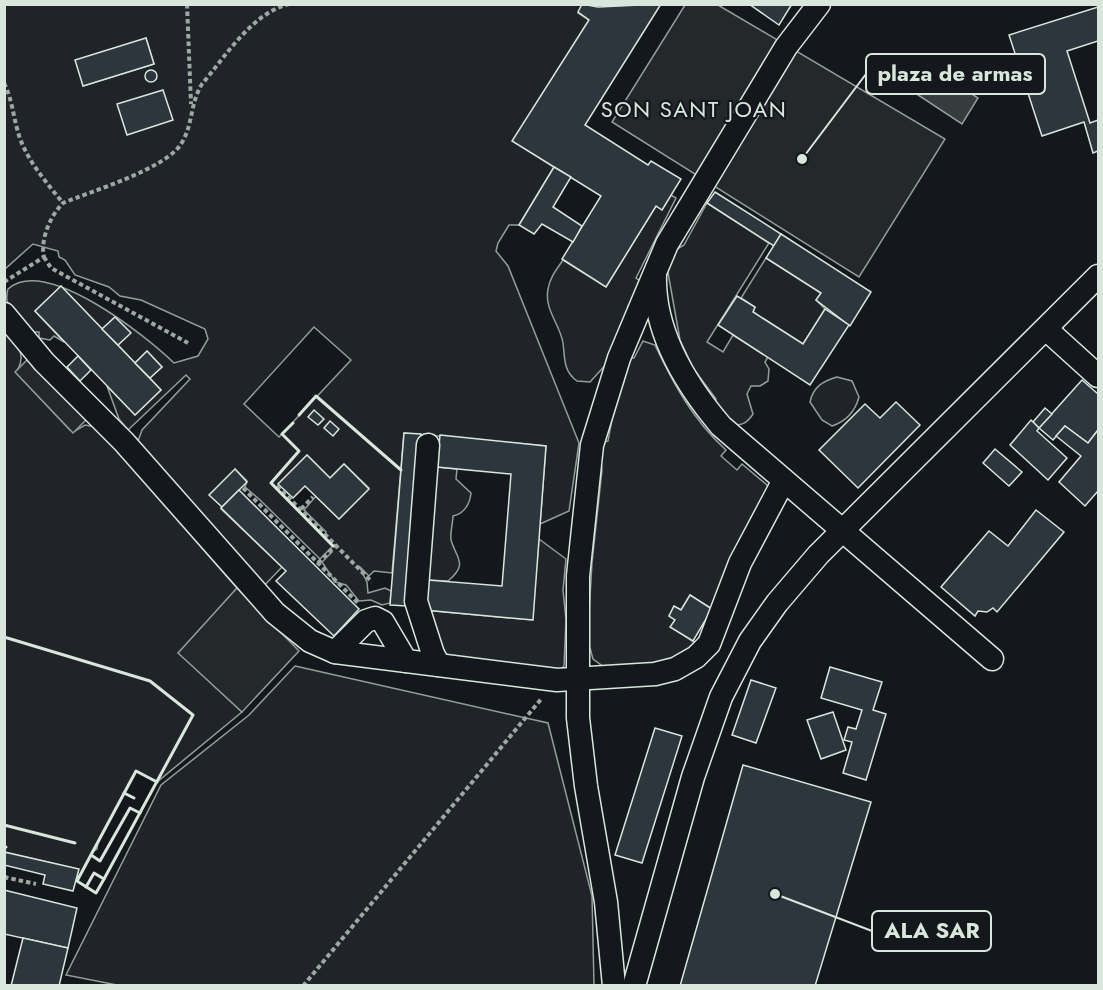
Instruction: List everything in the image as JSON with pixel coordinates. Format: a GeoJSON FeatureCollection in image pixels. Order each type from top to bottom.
{"type":"FeatureCollection","features":[{"type":"Feature","properties":{"kind":"lane"},"geometry":{"type":"LineString","coordinates":[[614,986],[609,929],[567,680],[580,535],[592,445],[618,358],[655,269],[687,207],[786,47],[819,4]]}},
{"type":"Feature","properties":{"kind":"lane"},"geometry":{"type":"LineString","coordinates":[[655,269],[654,286],[660,316],[674,356],[688,383],[721,426],[783,482],[992,659]]}},
{"type":"Feature","properties":{"kind":"lane"},"geometry":{"type":"LineString","coordinates":[[634,986],[693,777],[729,678],[750,641],[777,603],[842,531],[1098,276]]}},
{"type":"Feature","properties":{"kind":"lane"},"geometry":{"type":"LineString","coordinates":[[6,318],[124,442],[275,613],[310,641],[336,652],[567,680],[668,671],[702,652],[711,639],[743,557],[783,482]]}},
{"type":"Feature","properties":{"kind":"lane"},"geometry":{"type":"LineString","coordinates":[[1047,329],[1098,376]]}},
{"type":"Feature","properties":{"kind":"lane"},"geometry":{"type":"LineString","coordinates":[[379,658],[410,622],[416,601],[428,445]]}},
{"type":"Feature","properties":{"kind":"lane"},"geometry":{"type":"LineString","coordinates":[[416,601],[433,654],[439,665]]}},
{"type":"Feature","properties":{"kind":"lane"},"geometry":{"type":"LineString","coordinates":[[336,652],[370,619],[381,620],[406,661]]}},
{"type":"Feature","properties":{"kind":"lane"},"geometry":{"type":"LineString","coordinates":[[609,929],[616,941],[623,946],[635,946],[647,939]]}},
{"type":"Feature","properties":{"kind":"path"},"geometry":{"type":"LineString","coordinates":[[187,4],[191,108],[189,124],[182,144],[167,160],[63,203],[56,209],[43,241],[44,257],[51,268],[188,343]]}},
{"type":"Feature","properties":{"kind":"path"},"geometry":{"type":"LineString","coordinates":[[191,108],[201,84],[255,22],[268,13],[289,4]]}},
{"type":"Feature","properties":{"kind":"path"},"geometry":{"type":"LineString","coordinates":[[4,83],[13,102],[22,142],[41,176],[63,203]]}},
{"type":"Feature","properties":{"kind":"path"},"geometry":{"type":"LineString","coordinates":[[4,282],[44,257]]}},
{"type":"Feature","properties":{"kind":"path"},"geometry":{"type":"LineString","coordinates":[[278,486],[372,582]]}},
{"type":"Feature","properties":{"kind":"path"},"geometry":{"type":"LineString","coordinates":[[243,488],[359,604]]}},
{"type":"Feature","properties":{"kind":"path"},"geometry":{"type":"LineString","coordinates":[[301,509],[313,497]]}},
{"type":"Feature","properties":{"kind":"path"},"geometry":{"type":"LineString","coordinates":[[318,563],[336,545]]}},
{"type":"Feature","properties":{"kind":"path"},"geometry":{"type":"LineString","coordinates":[[303,986],[567,680]]}},
{"type":"Feature","properties":{"kind":"path"},"geometry":{"type":"LineString","coordinates":[[4,877],[36,884]]}},
{"type":"Feature","properties":{"kind":"shaded area"},"geometry":{"type":"Polygon","coordinates":[[[4,5],[582,5],[578,13],[589,20],[513,141],[554,167],[519,225],[509,225],[496,251],[508,266],[579,443],[569,511],[540,524],[546,446],[404,433],[392,573],[374,571],[369,576],[359,566],[367,582],[368,593],[385,588],[391,591],[390,603],[382,605],[371,600],[359,601],[346,585],[335,582],[322,562],[332,552],[331,548],[320,559],[245,487],[247,481],[235,469],[221,509],[282,567],[262,588],[138,441],[142,430],[190,379],[186,375],[128,430],[119,419],[107,386],[135,415],[161,390],[150,378],[162,367],[147,351],[135,363],[118,345],[130,333],[115,317],[102,329],[63,288],[120,319],[174,363],[198,356],[208,339],[205,329],[141,300],[120,296],[109,287],[75,275],[65,260],[59,257],[58,251],[33,244],[5,269],[4,5]],[[146,38],[83,86],[154,64],[146,38]],[[314,327],[244,404],[279,437],[351,360],[314,327]],[[307,455],[276,488],[324,536],[326,532],[304,510],[316,496],[339,519],[369,488],[344,464],[330,478],[307,455]]]}},
{"type":"Feature","properties":{"kind":"shaded area"},"geometry":{"type":"Polygon","coordinates":[[[685,5],[718,5],[945,139],[859,277],[612,122],[685,5]]]}},
{"type":"Feature","properties":{"kind":"shaded area"},"geometry":{"type":"Polygon","coordinates":[[[928,66],[978,98],[962,124],[912,91],[928,66]]]}},
{"type":"Feature","properties":{"kind":"shaded area"},"geometry":{"type":"Polygon","coordinates":[[[671,195],[676,198],[636,278],[640,281],[635,300],[628,306],[630,310],[609,361],[590,382],[577,381],[567,369],[561,336],[548,304],[548,289],[552,277],[563,260],[606,287],[656,206],[662,210],[671,195]]]}},
{"type":"Feature","properties":{"kind":"shaded area"},"geometry":{"type":"Polygon","coordinates":[[[707,203],[769,243],[707,342],[723,352],[733,335],[768,357],[765,362],[769,369],[768,381],[760,386],[751,386],[747,394],[753,414],[740,425],[733,425],[715,407],[716,399],[693,368],[680,340],[667,267],[674,251],[684,245],[707,203]]]}},
{"type":"Feature","properties":{"kind":"shaded area"},"geometry":{"type":"Polygon","coordinates":[[[766,258],[821,293],[816,300],[825,309],[803,344],[753,312],[755,307],[741,298],[766,258]]]}},
{"type":"Feature","properties":{"kind":"shaded area"},"geometry":{"type":"Polygon","coordinates":[[[25,281],[60,287],[35,311],[64,342],[54,336],[50,340],[39,338],[39,332],[31,332],[16,318],[7,302],[8,289],[25,281]]]}},
{"type":"Feature","properties":{"kind":"shaded area"},"geometry":{"type":"Polygon","coordinates":[[[4,329],[16,343],[20,353],[18,369],[22,379],[70,430],[75,431],[85,425],[96,427],[237,588],[179,653],[242,712],[157,782],[136,771],[98,842],[97,849],[92,852],[80,876],[77,876],[78,869],[5,852],[4,329]]]}},
{"type":"Feature","properties":{"kind":"shaded area"},"geometry":{"type":"Polygon","coordinates":[[[643,341],[655,345],[685,401],[714,439],[726,450],[721,456],[737,470],[742,464],[767,485],[768,490],[712,609],[690,595],[681,610],[674,606],[669,616],[675,620],[671,627],[697,644],[674,663],[604,667],[593,659],[590,648],[587,647],[592,563],[602,470],[599,444],[608,441],[612,419],[626,374],[624,370],[629,358],[634,358],[643,341]]]}},
{"type":"Feature","properties":{"kind":"shaded area"},"geometry":{"type":"Polygon","coordinates":[[[28,359],[86,420],[73,433],[15,372],[28,359]]]}},
{"type":"Feature","properties":{"kind":"shaded area"},"geometry":{"type":"Polygon","coordinates":[[[837,377],[852,381],[859,397],[850,415],[832,426],[822,420],[810,402],[819,385],[837,377]]]}},
{"type":"Feature","properties":{"kind":"shaded area"},"geometry":{"type":"Polygon","coordinates":[[[437,467],[457,469],[456,479],[471,493],[466,508],[453,516],[451,540],[459,565],[458,570],[448,581],[428,580],[437,467]]]}},
{"type":"Feature","properties":{"kind":"shaded area"},"geometry":{"type":"Polygon","coordinates":[[[539,539],[566,559],[563,590],[566,620],[564,666],[560,670],[444,655],[424,610],[532,620],[539,539]]]}},
{"type":"Feature","properties":{"kind":"shaded area"},"geometry":{"type":"Polygon","coordinates":[[[237,588],[299,651],[242,712],[178,653],[237,588]]]}},
{"type":"Feature","properties":{"kind":"shaded area"},"geometry":{"type":"Polygon","coordinates":[[[295,666],[548,723],[592,896],[594,985],[122,986],[66,975],[161,785],[249,715],[295,666]]]}},
{"type":"Feature","properties":{"kind":"building"},"geometry":{"type":"Polygon","coordinates":[[[582,4],[598,7],[661,4],[585,125],[648,165],[651,161],[681,179],[662,210],[656,206],[606,287],[562,259],[601,196],[512,141],[589,20],[578,12],[582,4]]]}},
{"type":"Feature","properties":{"kind":"building"},"geometry":{"type":"Polygon","coordinates":[[[749,4],[792,4],[779,25],[749,4]]]}},
{"type":"Feature","properties":{"kind":"building"},"geometry":{"type":"Polygon","coordinates":[[[1098,7],[1098,41],[1067,51],[1090,123],[1098,120],[1098,151],[1093,153],[1084,122],[1042,136],[1009,35],[1098,7]]]}},
{"type":"Feature","properties":{"kind":"building"},"geometry":{"type":"Polygon","coordinates":[[[146,38],[154,64],[83,86],[75,60],[146,38]]]}},
{"type":"Feature","properties":{"kind":"building"},"geometry":{"type":"Polygon","coordinates":[[[151,70],[157,76],[151,82],[145,76],[151,70]]]}},
{"type":"Feature","properties":{"kind":"building"},"geometry":{"type":"Polygon","coordinates":[[[163,90],[173,120],[127,135],[117,104],[163,90]]]}},
{"type":"Feature","properties":{"kind":"building"},"geometry":{"type":"Polygon","coordinates":[[[554,167],[571,177],[553,207],[582,226],[573,242],[542,224],[534,234],[519,225],[554,167]]]}},
{"type":"Feature","properties":{"kind":"building"},"geometry":{"type":"Polygon","coordinates":[[[715,192],[781,234],[774,246],[707,203],[715,192]]]}},
{"type":"Feature","properties":{"kind":"building"},"geometry":{"type":"Polygon","coordinates":[[[781,234],[871,292],[850,326],[816,300],[821,293],[766,258],[781,234]]]}},
{"type":"Feature","properties":{"kind":"building"},"geometry":{"type":"Polygon","coordinates":[[[61,286],[161,390],[135,415],[35,311],[61,286]]]}},
{"type":"Feature","properties":{"kind":"building"},"geometry":{"type":"Polygon","coordinates":[[[737,296],[755,307],[753,312],[803,344],[825,309],[849,325],[810,385],[718,325],[737,296]]]}},
{"type":"Feature","properties":{"kind":"building"},"geometry":{"type":"Polygon","coordinates":[[[115,317],[131,333],[118,345],[102,329],[115,317]]]}},
{"type":"Feature","properties":{"kind":"building"},"geometry":{"type":"Polygon","coordinates":[[[147,351],[162,367],[150,378],[135,363],[147,351]]]}},
{"type":"Feature","properties":{"kind":"building"},"geometry":{"type":"Polygon","coordinates":[[[78,356],[91,370],[80,381],[67,367],[78,356]]]}},
{"type":"Feature","properties":{"kind":"building"},"geometry":{"type":"Polygon","coordinates":[[[1082,380],[1098,394],[1098,430],[1088,443],[1065,426],[1053,440],[1039,428],[1082,380]]]}},
{"type":"Feature","properties":{"kind":"building"},"geometry":{"type":"Polygon","coordinates":[[[896,402],[920,425],[858,488],[819,450],[865,404],[880,418],[896,402]]]}},
{"type":"Feature","properties":{"kind":"building"},"geometry":{"type":"Polygon","coordinates":[[[1045,408],[1052,414],[1039,428],[1033,422],[1045,408]]]}},
{"type":"Feature","properties":{"kind":"building"},"geometry":{"type":"Polygon","coordinates":[[[314,410],[324,419],[318,425],[308,417],[314,410]]]}},
{"type":"Feature","properties":{"kind":"building"},"geometry":{"type":"Polygon","coordinates":[[[1031,420],[1039,428],[1037,431],[1067,458],[1048,480],[1010,445],[1031,420]]]}},
{"type":"Feature","properties":{"kind":"building"},"geometry":{"type":"Polygon","coordinates":[[[330,421],[339,429],[333,436],[324,428],[330,421]]]}},
{"type":"Feature","properties":{"kind":"building"},"geometry":{"type":"Polygon","coordinates":[[[1065,426],[1088,443],[1098,430],[1098,491],[1085,506],[1059,482],[1081,456],[1056,436],[1065,426]]]}},
{"type":"Feature","properties":{"kind":"building"},"geometry":{"type":"Polygon","coordinates":[[[404,433],[421,434],[407,606],[390,605],[404,433]]]}},
{"type":"Feature","properties":{"kind":"building"},"geometry":{"type":"Polygon","coordinates":[[[440,435],[546,446],[533,620],[424,610],[428,580],[502,586],[511,474],[437,467],[440,435]]]}},
{"type":"Feature","properties":{"kind":"building"},"geometry":{"type":"Polygon","coordinates":[[[995,449],[1022,472],[1009,486],[983,463],[995,449]]]}},
{"type":"Feature","properties":{"kind":"building"},"geometry":{"type":"Polygon","coordinates":[[[307,455],[330,478],[344,464],[369,489],[339,519],[305,486],[293,498],[278,484],[307,455]]]}},
{"type":"Feature","properties":{"kind":"building"},"geometry":{"type":"Polygon","coordinates":[[[235,469],[247,482],[222,507],[209,495],[235,469]]]}},
{"type":"Feature","properties":{"kind":"building"},"geometry":{"type":"Polygon","coordinates":[[[239,490],[359,609],[334,636],[276,581],[286,571],[221,508],[239,490]]]}},
{"type":"Feature","properties":{"kind":"building"},"geometry":{"type":"Polygon","coordinates":[[[1036,510],[1064,532],[997,612],[993,608],[987,612],[978,611],[975,616],[941,587],[989,531],[1008,546],[1036,510]]]}},
{"type":"Feature","properties":{"kind":"building"},"geometry":{"type":"Polygon","coordinates":[[[690,595],[712,609],[693,641],[670,627],[675,620],[669,616],[674,606],[681,610],[690,595]]]}},
{"type":"Feature","properties":{"kind":"building"},"geometry":{"type":"Polygon","coordinates":[[[830,667],[882,682],[873,710],[886,714],[866,780],[843,773],[852,742],[844,740],[848,727],[856,729],[862,710],[821,698],[830,667]]]}},
{"type":"Feature","properties":{"kind":"building"},"geometry":{"type":"Polygon","coordinates":[[[751,680],[776,688],[756,743],[732,735],[751,680]]]}},
{"type":"Feature","properties":{"kind":"building"},"geometry":{"type":"Polygon","coordinates":[[[833,712],[846,750],[821,759],[807,720],[833,712]]]}},
{"type":"Feature","properties":{"kind":"building"},"geometry":{"type":"Polygon","coordinates":[[[655,728],[682,736],[642,863],[615,855],[655,728]]]}},
{"type":"Feature","properties":{"kind":"building"},"geometry":{"type":"Polygon","coordinates":[[[743,765],[871,802],[815,986],[680,986],[743,765]]]}},
{"type":"Feature","properties":{"kind":"building"},"geometry":{"type":"Polygon","coordinates":[[[4,852],[79,869],[73,891],[43,884],[45,875],[4,865],[4,852]]]}},
{"type":"Feature","properties":{"kind":"building"},"geometry":{"type":"Polygon","coordinates":[[[4,890],[77,908],[68,948],[4,934],[4,890]]]}},
{"type":"Feature","properties":{"kind":"building"},"geometry":{"type":"Polygon","coordinates":[[[23,938],[68,948],[59,986],[11,986],[23,938]]]}},
{"type":"Feature","properties":{"kind":"wall"},"geometry":{"type":"LineString","coordinates":[[299,415],[316,396],[401,470]]}},
{"type":"Feature","properties":{"kind":"wall"},"geometry":{"type":"LineString","coordinates":[[293,423],[282,434],[299,451],[271,483],[333,546]]}},
{"type":"Feature","properties":{"kind":"wall"},"geometry":{"type":"LineString","coordinates":[[4,637],[150,681],[193,715],[104,879],[96,893],[77,881],[136,771],[157,782]]}},
{"type":"Feature","properties":{"kind":"wall"},"geometry":{"type":"LineString","coordinates":[[124,793],[134,798]]}},
{"type":"Feature","properties":{"kind":"wall"},"geometry":{"type":"LineString","coordinates":[[91,855],[100,861],[130,808],[140,813]]}},
{"type":"Feature","properties":{"kind":"wall"},"geometry":{"type":"LineString","coordinates":[[4,825],[75,843]]}},
{"type":"Feature","properties":{"kind":"wall"},"geometry":{"type":"LineString","coordinates":[[86,887],[94,873],[104,879]]}},
{"type":"Feature","properties":{"kind":"place","name":"plaza de armas"},"geometry":{"type":"Point","coordinates":[802,159]}},
{"type":"Feature","properties":{"kind":"place","name":"ALA SAR"},"geometry":{"type":"Point","coordinates":[775,894]}},
{"type":"Feature","properties":{"kind":"district","name":"SON SANT JOAN"},"geometry":{"type":"Point","coordinates":[694,109]}}]}
